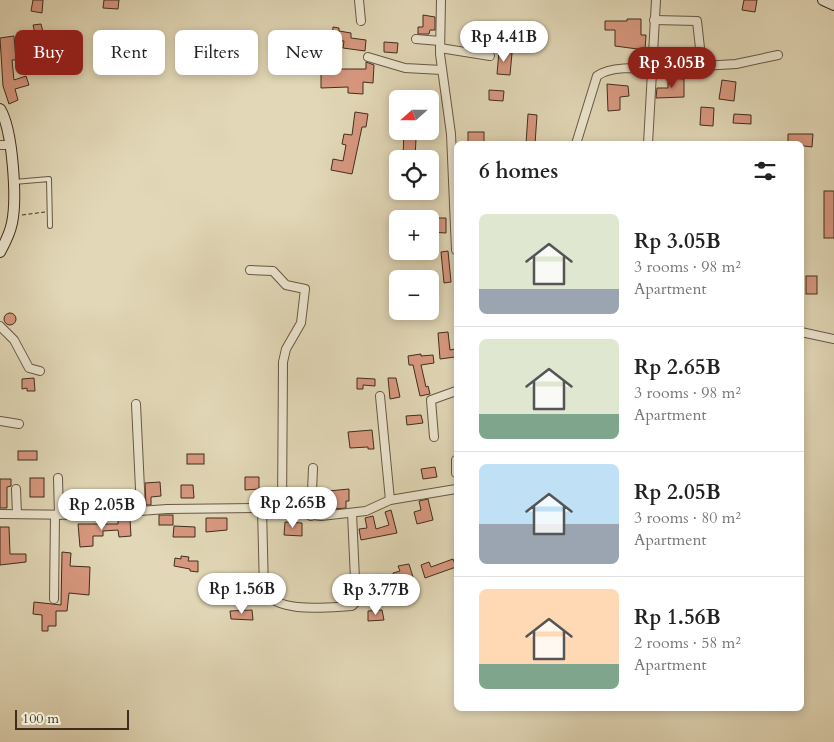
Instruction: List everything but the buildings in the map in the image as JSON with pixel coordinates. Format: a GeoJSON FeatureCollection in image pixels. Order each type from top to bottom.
{"type":"FeatureCollection","features":[{"type":"Feature","properties":{"kind":"street"},"geometry":{"type":"LineString","coordinates":[[359,0],[361,21]]}},
{"type":"Feature","properties":{"kind":"street"},"geometry":{"type":"LineString","coordinates":[[441,0],[440,44],[442,70],[454,168]]}},
{"type":"Feature","properties":{"kind":"street"},"geometry":{"type":"LineString","coordinates":[[648,141],[656,0]]}},
{"type":"Feature","properties":{"kind":"street"},"geometry":{"type":"LineString","coordinates":[[823,0],[834,5]]}},
{"type":"Feature","properties":{"kind":"street"},"geometry":{"type":"LineString","coordinates":[[654,20],[697,21],[702,66]]}},
{"type":"Feature","properties":{"kind":"street"},"geometry":{"type":"LineString","coordinates":[[416,40],[490,56]]}},
{"type":"Feature","properties":{"kind":"street"},"geometry":{"type":"LineString","coordinates":[[577,141],[597,76],[603,72],[641,68],[736,64],[778,55]]}},
{"type":"Feature","properties":{"kind":"street"},"geometry":{"type":"LineString","coordinates":[[368,57],[405,68],[442,70]]}},
{"type":"Feature","properties":{"kind":"street"},"geometry":{"type":"LineString","coordinates":[[0,109],[7,124],[5,145],[12,182],[13,216],[7,238],[0,252]]}},
{"type":"Feature","properties":{"kind":"street"},"geometry":{"type":"LineString","coordinates":[[250,270],[272,271],[286,285],[306,290],[301,323],[286,349],[283,362],[282,510]]}},
{"type":"Feature","properties":{"kind":"street"},"geometry":{"type":"LineString","coordinates":[[0,326],[14,340],[29,368],[40,371]]}},
{"type":"Feature","properties":{"kind":"street"},"geometry":{"type":"LineString","coordinates":[[804,333],[834,339]]}},
{"type":"Feature","properties":{"kind":"street"},"geometry":{"type":"LineString","coordinates":[[434,437],[431,400],[454,392]]}},
{"type":"Feature","properties":{"kind":"street"},"geometry":{"type":"LineString","coordinates":[[380,396],[390,500]]}},
{"type":"Feature","properties":{"kind":"street"},"geometry":{"type":"LineString","coordinates":[[136,404],[141,510]]}},
{"type":"Feature","properties":{"kind":"street"},"geometry":{"type":"LineString","coordinates":[[0,421],[19,424]]}},
{"type":"Feature","properties":{"kind":"street"},"geometry":{"type":"LineString","coordinates":[[311,516],[313,468]]}},
{"type":"Feature","properties":{"kind":"street"},"geometry":{"type":"LineString","coordinates":[[54,599],[58,478]]}},
{"type":"Feature","properties":{"kind":"street"},"geometry":{"type":"LineString","coordinates":[[16,489],[17,514]]}},
{"type":"Feature","properties":{"kind":"street"},"geometry":{"type":"LineString","coordinates":[[0,514],[57,515],[141,510],[262,508],[311,516],[369,510],[390,500],[454,489]]}},
{"type":"Feature","properties":{"kind":"street"},"geometry":{"type":"LineString","coordinates":[[262,508],[264,591],[273,601],[305,608],[352,606],[356,602],[352,513]]}},
{"type":"Feature","properties":{"kind":"lane"},"geometry":{"type":"LineString","coordinates":[[12,182],[49,179],[50,226]]}},
{"type":"Feature","properties":{"kind":"path"},"geometry":{"type":"LineString","coordinates":[[13,216],[51,211]]}}]}
